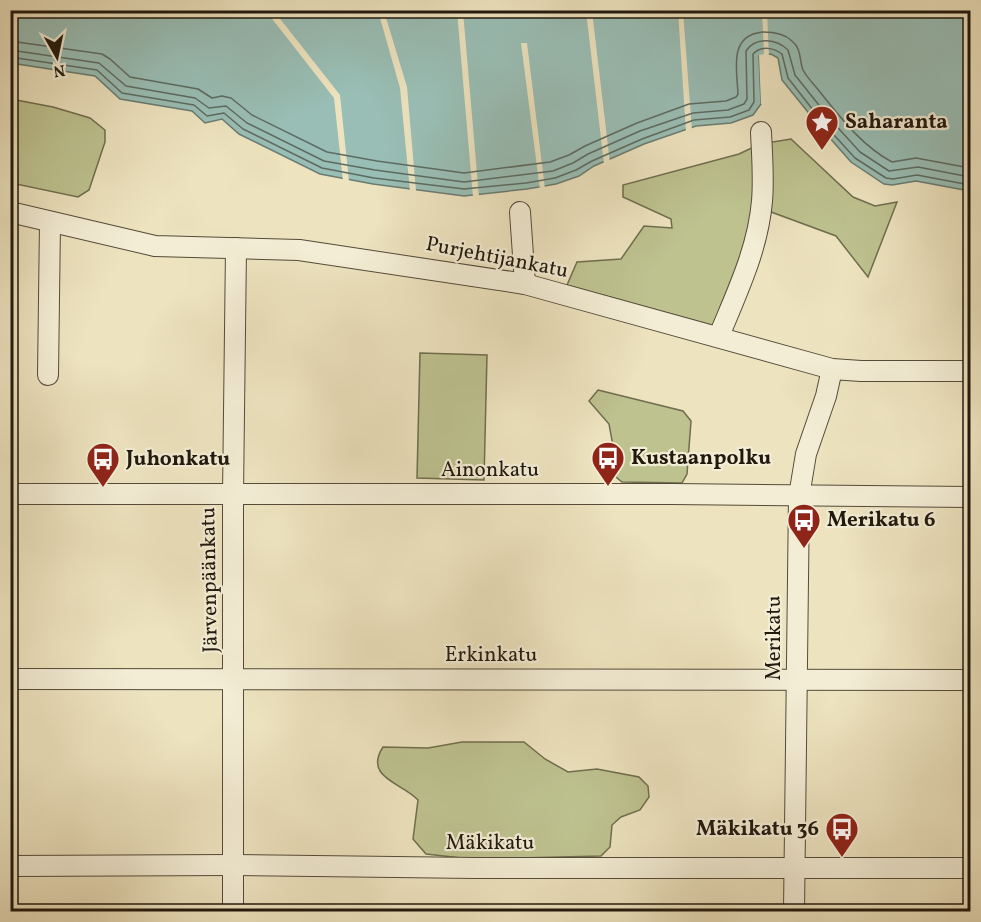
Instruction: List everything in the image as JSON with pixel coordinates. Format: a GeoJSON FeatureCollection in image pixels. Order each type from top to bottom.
{"type":"FeatureCollection","features":[{"type":"Feature","properties":{"kind":"street"},"geometry":{"type":"LineString","coordinates":[[719,336],[752,252],[757,230],[762,200],[761,132]]}},
{"type":"Feature","properties":{"kind":"street","name":"Purjehtijankatu"},"geometry":{"type":"LineString","coordinates":[[10,212],[155,246],[299,250],[525,284],[832,369],[970,371]]}},
{"type":"Feature","properties":{"kind":"street"},"geometry":{"type":"LineString","coordinates":[[520,212],[525,284]]}},
{"type":"Feature","properties":{"kind":"street"},"geometry":{"type":"LineString","coordinates":[[48,375],[50,222]]}},
{"type":"Feature","properties":{"kind":"street","name":"Järvenpäänkatu"},"geometry":{"type":"LineString","coordinates":[[233,912],[233,495],[236,248]]}},
{"type":"Feature","properties":{"kind":"street","name":"Merikatu"},"geometry":{"type":"LineString","coordinates":[[794,912],[799,496],[806,454],[826,396],[832,369]]}},
{"type":"Feature","properties":{"kind":"street","name":"Ainonkatu"},"geometry":{"type":"LineString","coordinates":[[10,494],[672,494],[970,497]]}},
{"type":"Feature","properties":{"kind":"street","name":"Erkinkatu"},"geometry":{"type":"LineString","coordinates":[[10,679],[970,680]]}},
{"type":"Feature","properties":{"kind":"street","name":"Mäkikatu"},"geometry":{"type":"LineString","coordinates":[[10,866],[970,868]]}},
{"type":"Feature","properties":{"kind":"green space"},"geometry":{"type":"Polygon","coordinates":[[[11,99],[53,107],[90,118],[105,130],[105,142],[89,190],[78,197],[11,183],[11,99]]]}},
{"type":"Feature","properties":{"kind":"green space"},"geometry":{"type":"Polygon","coordinates":[[[791,139],[853,197],[875,206],[897,202],[868,277],[836,236],[755,206],[741,261],[715,326],[567,285],[577,262],[621,259],[644,226],[672,228],[671,219],[623,197],[623,185],[739,154],[760,144],[791,139]]]}},
{"type":"Feature","properties":{"kind":"green space"},"geometry":{"type":"Polygon","coordinates":[[[420,353],[487,355],[484,480],[417,478],[420,353]]]}},
{"type":"Feature","properties":{"kind":"green space"},"geometry":{"type":"Polygon","coordinates":[[[598,390],[683,411],[691,421],[687,474],[682,483],[622,482],[611,473],[614,451],[609,424],[589,401],[598,390]]]}},
{"type":"Feature","properties":{"kind":"green space"},"geometry":{"type":"Polygon","coordinates":[[[462,742],[524,742],[545,759],[568,772],[597,769],[639,777],[648,786],[649,797],[640,810],[621,817],[612,825],[610,847],[601,856],[471,859],[426,854],[413,839],[418,800],[381,773],[378,757],[383,747],[428,748],[462,742]]]}},
{"type":"Feature","properties":{"kind":"water"},"geometry":{"type":"Polygon","coordinates":[[[10,11],[970,11],[970,191],[916,181],[884,184],[851,162],[782,80],[778,58],[771,54],[759,56],[761,104],[753,115],[731,123],[696,126],[644,144],[594,166],[579,176],[556,184],[464,196],[373,184],[320,174],[239,134],[222,119],[205,123],[192,111],[120,99],[95,76],[11,63],[10,11]]]}},
{"type":"Feature","properties":{"kind":"pier"},"geometry":{"type":"Polygon","coordinates":[[[266,11],[274,11],[340,95],[349,181],[343,181],[334,98],[266,11]]]}},
{"type":"Feature","properties":{"kind":"pier"},"geometry":{"type":"Polygon","coordinates":[[[378,11],[384,11],[407,87],[416,191],[410,191],[400,88],[378,11]]]}},
{"type":"Feature","properties":{"kind":"pier"},"geometry":{"type":"Polygon","coordinates":[[[457,11],[463,11],[479,197],[473,197],[457,11]]]}},
{"type":"Feature","properties":{"kind":"pier"},"geometry":{"type":"Polygon","coordinates":[[[586,11],[592,11],[610,163],[608,164],[604,164],[586,11]]]}},
{"type":"Feature","properties":{"kind":"pier"},"geometry":{"type":"Polygon","coordinates":[[[678,11],[683,11],[692,131],[686,132],[678,11]]]}},
{"type":"Feature","properties":{"kind":"pier"},"geometry":{"type":"Polygon","coordinates":[[[762,11],[767,11],[769,58],[762,58],[764,104],[761,104],[759,55],[764,54],[762,11]]]}},
{"type":"Feature","properties":{"kind":"pier"},"geometry":{"type":"Polygon","coordinates":[[[521,43],[527,43],[545,189],[540,190],[521,43]]]}},
{"type":"Feature","properties":{"kind":"place","name":"Saharanta"},"geometry":{"type":"Point","coordinates":[822,151]}},
{"type":"Feature","properties":{"kind":"place","name":"Kustaanpolku"},"geometry":{"type":"Point","coordinates":[608,487]}},
{"type":"Feature","properties":{"kind":"place","name":"Juhonkatu"},"geometry":{"type":"Point","coordinates":[103,488]}},
{"type":"Feature","properties":{"kind":"place","name":"Merikatu 6"},"geometry":{"type":"Point","coordinates":[804,549]}},
{"type":"Feature","properties":{"kind":"place","name":"Mäkikatu 36"},"geometry":{"type":"Point","coordinates":[842,858]}}]}
